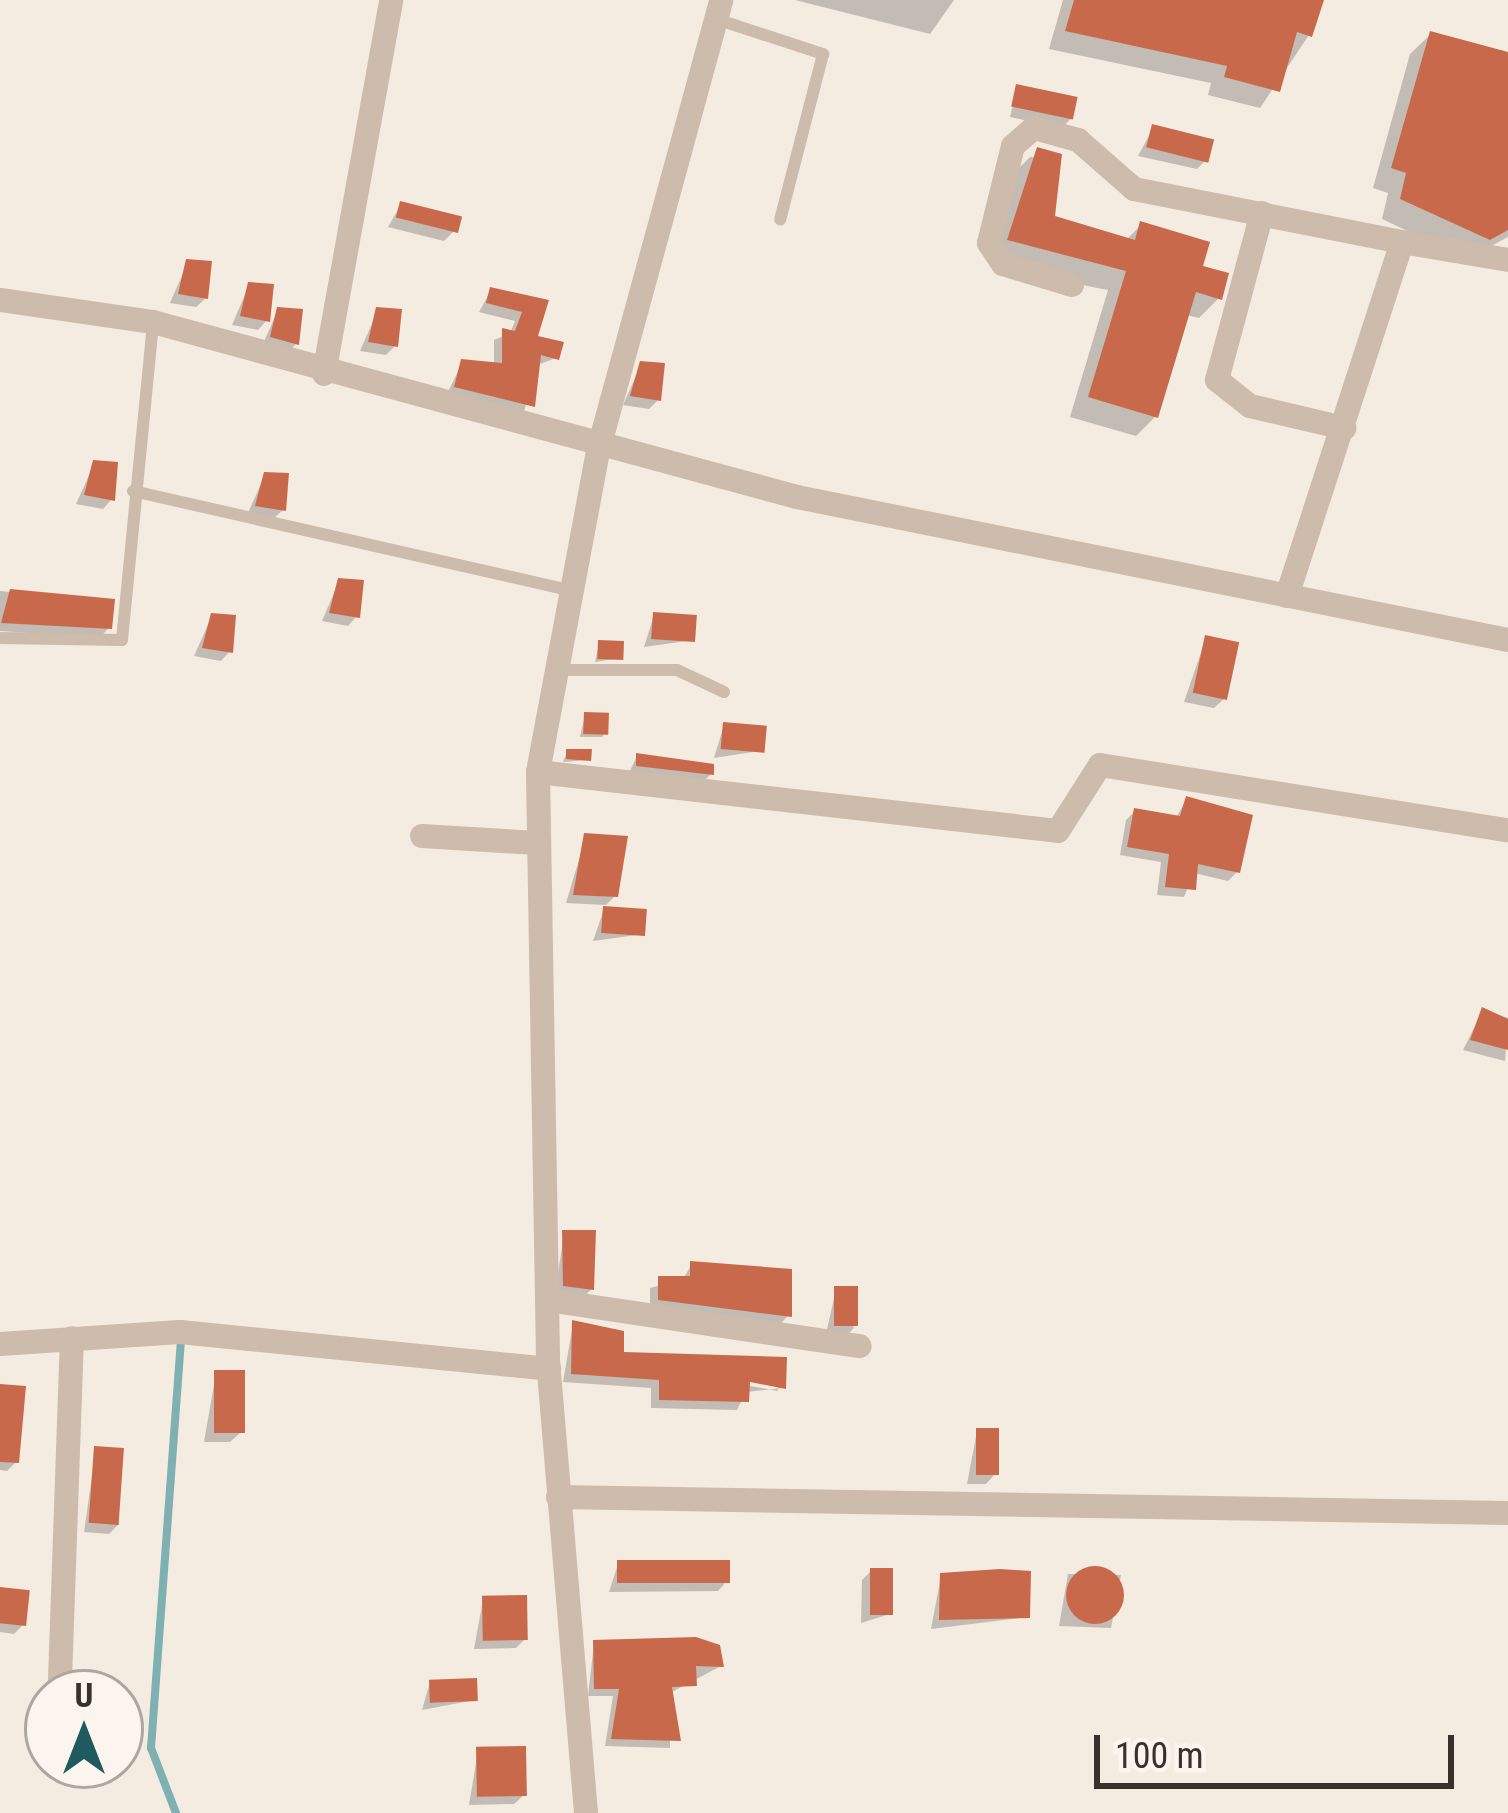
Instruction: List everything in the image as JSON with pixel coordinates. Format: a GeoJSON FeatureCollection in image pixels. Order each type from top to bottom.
{"type":"FeatureCollection","features":[{"type":"Feature","properties":{"kind":"street"},"geometry":{"type":"LineString","coordinates":[[340,378],[391,0]]}},
{"type":"Feature","properties":{"kind":"street"},"geometry":{"type":"LineString","coordinates":[[586,1813],[549,1369],[538,772],[567,590],[598,451],[718,9]]}},
{"type":"Feature","properties":{"kind":"street"},"geometry":{"type":"LineString","coordinates":[[1072,285],[1003,264],[989,243],[1027,130],[1060,130],[1134,189],[1508,260]]}},
{"type":"Feature","properties":{"kind":"street"},"geometry":{"type":"LineString","coordinates":[[1262,213],[1217,380],[1250,406],[1344,428]]}},
{"type":"Feature","properties":{"kind":"street"},"geometry":{"type":"LineString","coordinates":[[1287,596],[1402,242]]}},
{"type":"Feature","properties":{"kind":"street"},"geometry":{"type":"LineString","coordinates":[[0,300],[153,322],[598,451],[1508,640]]}},
{"type":"Feature","properties":{"kind":"street"},"geometry":{"type":"LineString","coordinates":[[538,772],[1058,831],[1100,765],[1508,830]]}},
{"type":"Feature","properties":{"kind":"street"},"geometry":{"type":"LineString","coordinates":[[422,836],[536,843]]}},
{"type":"Feature","properties":{"kind":"street"},"geometry":{"type":"LineString","coordinates":[[547,1300],[860,1346]]}},
{"type":"Feature","properties":{"kind":"street"},"geometry":{"type":"LineString","coordinates":[[0,1344],[222,1335],[549,1369]]}},
{"type":"Feature","properties":{"kind":"street"},"geometry":{"type":"LineString","coordinates":[[60,1669],[72,1338]]}},
{"type":"Feature","properties":{"kind":"street"},"geometry":{"type":"LineString","coordinates":[[558,1497],[1508,1513]]}},
{"type":"Feature","properties":{"kind":"lane"},"geometry":{"type":"LineString","coordinates":[[718,9],[823,54],[780,220]]}},
{"type":"Feature","properties":{"kind":"lane"},"geometry":{"type":"LineString","coordinates":[[0,638],[120,644],[153,322]]}},
{"type":"Feature","properties":{"kind":"lane"},"geometry":{"type":"LineString","coordinates":[[133,490],[567,590]]}},
{"type":"Feature","properties":{"kind":"lane"},"geometry":{"type":"LineString","coordinates":[[554,670],[677,670],[724,692]]}},
{"type":"Feature","properties":{"kind":"building"},"geometry":{"type":"Polygon","coordinates":[[[1074,0],[1324,0],[1312,37],[1297,32],[1280,92],[1224,77],[1227,66],[1065,31],[1074,0]]]}},
{"type":"Feature","properties":{"kind":"building"},"geometry":{"type":"Polygon","coordinates":[[[1430,31],[1508,52],[1508,230],[1490,240],[1400,199],[1406,173],[1391,168],[1430,31]]]}},
{"type":"Feature","properties":{"kind":"building"},"geometry":{"type":"Polygon","coordinates":[[[1016,84],[1078,97],[1073,120],[1011,106],[1016,84]]]}},
{"type":"Feature","properties":{"kind":"building"},"geometry":{"type":"Polygon","coordinates":[[[1152,124],[1214,139],[1208,163],[1146,147],[1152,124]]]}},
{"type":"Feature","properties":{"kind":"building"},"geometry":{"type":"Polygon","coordinates":[[[1037,147],[1062,154],[1055,216],[1135,240],[1140,221],[1210,242],[1203,266],[1229,273],[1222,300],[1196,292],[1158,418],[1088,397],[1126,271],[1007,240],[1037,147]]]}},
{"type":"Feature","properties":{"kind":"building"},"geometry":{"type":"Polygon","coordinates":[[[400,201],[462,216],[458,233],[396,217],[400,201]]]}},
{"type":"Feature","properties":{"kind":"building"},"geometry":{"type":"Polygon","coordinates":[[[186,259],[212,261],[208,299],[178,294],[186,259]]]}},
{"type":"Feature","properties":{"kind":"building"},"geometry":{"type":"Polygon","coordinates":[[[248,282],[274,284],[270,322],[240,316],[248,282]]]}},
{"type":"Feature","properties":{"kind":"building"},"geometry":{"type":"Polygon","coordinates":[[[490,287],[549,300],[538,336],[564,342],[559,360],[541,355],[535,407],[454,387],[461,359],[502,363],[502,328],[515,331],[522,312],[486,303],[490,287]]]}},
{"type":"Feature","properties":{"kind":"building"},"geometry":{"type":"Polygon","coordinates":[[[277,307],[303,309],[299,345],[270,337],[277,307]]]}},
{"type":"Feature","properties":{"kind":"building"},"geometry":{"type":"Polygon","coordinates":[[[376,307],[402,309],[398,347],[368,342],[376,307]]]}},
{"type":"Feature","properties":{"kind":"building"},"geometry":{"type":"Polygon","coordinates":[[[640,361],[665,363],[661,401],[630,396],[640,361]]]}},
{"type":"Feature","properties":{"kind":"building"},"geometry":{"type":"Polygon","coordinates":[[[93,460],[118,462],[115,501],[84,495],[93,460]]]}},
{"type":"Feature","properties":{"kind":"building"},"geometry":{"type":"Polygon","coordinates":[[[264,472],[289,473],[286,511],[255,506],[264,472]]]}},
{"type":"Feature","properties":{"kind":"building"},"geometry":{"type":"Polygon","coordinates":[[[338,578],[364,580],[360,618],[329,613],[338,578]]]}},
{"type":"Feature","properties":{"kind":"building"},"geometry":{"type":"Polygon","coordinates":[[[10,589],[115,599],[112,629],[1,623],[10,589]]]}},
{"type":"Feature","properties":{"kind":"building"},"geometry":{"type":"Polygon","coordinates":[[[653,612],[697,615],[695,642],[651,639],[653,612]]]}},
{"type":"Feature","properties":{"kind":"building"},"geometry":{"type":"Polygon","coordinates":[[[211,613],[236,615],[233,653],[202,648],[211,613]]]}},
{"type":"Feature","properties":{"kind":"building"},"geometry":{"type":"Polygon","coordinates":[[[1205,635],[1239,642],[1227,700],[1193,693],[1205,635]]]}},
{"type":"Feature","properties":{"kind":"building"},"geometry":{"type":"Polygon","coordinates":[[[598,640],[624,641],[623,660],[597,659],[598,640]]]}},
{"type":"Feature","properties":{"kind":"building"},"geometry":{"type":"Polygon","coordinates":[[[584,712],[609,713],[608,735],[583,734],[584,712]]]}},
{"type":"Feature","properties":{"kind":"building"},"geometry":{"type":"Polygon","coordinates":[[[723,722],[767,726],[764,753],[721,749],[723,722]]]}},
{"type":"Feature","properties":{"kind":"building"},"geometry":{"type":"Polygon","coordinates":[[[566,749],[592,749],[591,761],[566,759],[566,749]]]}},
{"type":"Feature","properties":{"kind":"building"},"geometry":{"type":"Polygon","coordinates":[[[636,753],[714,764],[714,775],[636,766],[636,753]]]}},
{"type":"Feature","properties":{"kind":"building"},"geometry":{"type":"Polygon","coordinates":[[[1186,796],[1253,815],[1240,873],[1198,864],[1196,890],[1165,887],[1169,854],[1127,847],[1134,808],[1180,816],[1186,796]]]}},
{"type":"Feature","properties":{"kind":"building"},"geometry":{"type":"Polygon","coordinates":[[[584,833],[628,836],[618,897],[573,895],[584,833]]]}},
{"type":"Feature","properties":{"kind":"building"},"geometry":{"type":"Polygon","coordinates":[[[603,906],[647,909],[645,936],[601,933],[603,906]]]}},
{"type":"Feature","properties":{"kind":"building"},"geometry":{"type":"Polygon","coordinates":[[[1482,1007],[1508,1019],[1508,1050],[1470,1040],[1482,1007]]]}},
{"type":"Feature","properties":{"kind":"building"},"geometry":{"type":"Polygon","coordinates":[[[562,1230],[596,1230],[594,1290],[563,1286],[562,1230]]]}},
{"type":"Feature","properties":{"kind":"building"},"geometry":{"type":"Polygon","coordinates":[[[690,1261],[792,1269],[792,1317],[658,1300],[658,1276],[690,1276],[690,1261]]]}},
{"type":"Feature","properties":{"kind":"building"},"geometry":{"type":"Polygon","coordinates":[[[834,1286],[858,1286],[858,1326],[834,1326],[834,1286]]]}},
{"type":"Feature","properties":{"kind":"building"},"geometry":{"type":"Polygon","coordinates":[[[572,1320],[624,1331],[624,1352],[787,1357],[786,1389],[750,1382],[749,1402],[659,1400],[659,1380],[571,1374],[572,1320]]]}},
{"type":"Feature","properties":{"kind":"building"},"geometry":{"type":"Polygon","coordinates":[[[214,1370],[245,1370],[245,1433],[214,1433],[214,1370]]]}},
{"type":"Feature","properties":{"kind":"building"},"geometry":{"type":"Polygon","coordinates":[[[0,1384],[26,1386],[19,1463],[0,1462],[0,1384]]]}},
{"type":"Feature","properties":{"kind":"building"},"geometry":{"type":"Polygon","coordinates":[[[976,1428],[999,1428],[999,1475],[976,1475],[976,1428]]]}},
{"type":"Feature","properties":{"kind":"building"},"geometry":{"type":"Polygon","coordinates":[[[94,1446],[124,1448],[119,1525],[89,1523],[94,1446]]]}},
{"type":"Feature","properties":{"kind":"building"},"geometry":{"type":"Polygon","coordinates":[[[617,1560],[730,1560],[730,1583],[617,1583],[617,1560]]]}},
{"type":"Feature","properties":{"kind":"building"},"geometry":{"type":"Polygon","coordinates":[[[1095,1566],[1116,1574],[1124,1595],[1116,1616],[1095,1624],[1074,1616],[1066,1595],[1074,1574],[1095,1566]]]}},
{"type":"Feature","properties":{"kind":"building"},"geometry":{"type":"Polygon","coordinates":[[[870,1568],[893,1568],[893,1615],[870,1615],[870,1568]]]}},
{"type":"Feature","properties":{"kind":"building"},"geometry":{"type":"Polygon","coordinates":[[[1031,1571],[1030,1618],[939,1620],[940,1573],[1031,1571]]]}},
{"type":"Feature","properties":{"kind":"building"},"geometry":{"type":"Polygon","coordinates":[[[0,1587],[30,1590],[26,1626],[0,1623],[0,1587]]]}},
{"type":"Feature","properties":{"kind":"building"},"geometry":{"type":"Polygon","coordinates":[[[527,1595],[528,1640],[483,1641],[482,1596],[527,1595]]]}},
{"type":"Feature","properties":{"kind":"building"},"geometry":{"type":"Polygon","coordinates":[[[696,1637],[720,1645],[724,1667],[696,1666],[697,1686],[672,1687],[681,1741],[611,1739],[619,1689],[594,1689],[593,1640],[696,1637]]]}},
{"type":"Feature","properties":{"kind":"building"},"geometry":{"type":"Polygon","coordinates":[[[477,1678],[478,1701],[430,1703],[429,1680],[477,1678]]]}},
{"type":"Feature","properties":{"kind":"building"},"geometry":{"type":"Polygon","coordinates":[[[526,1746],[527,1796],[477,1797],[476,1747],[526,1746]]]}},
{"type":"Feature","properties":{"kind":"waterway"},"geometry":{"type":"LineString","coordinates":[[176,1813],[151,1748],[181,1340]]}}]}
